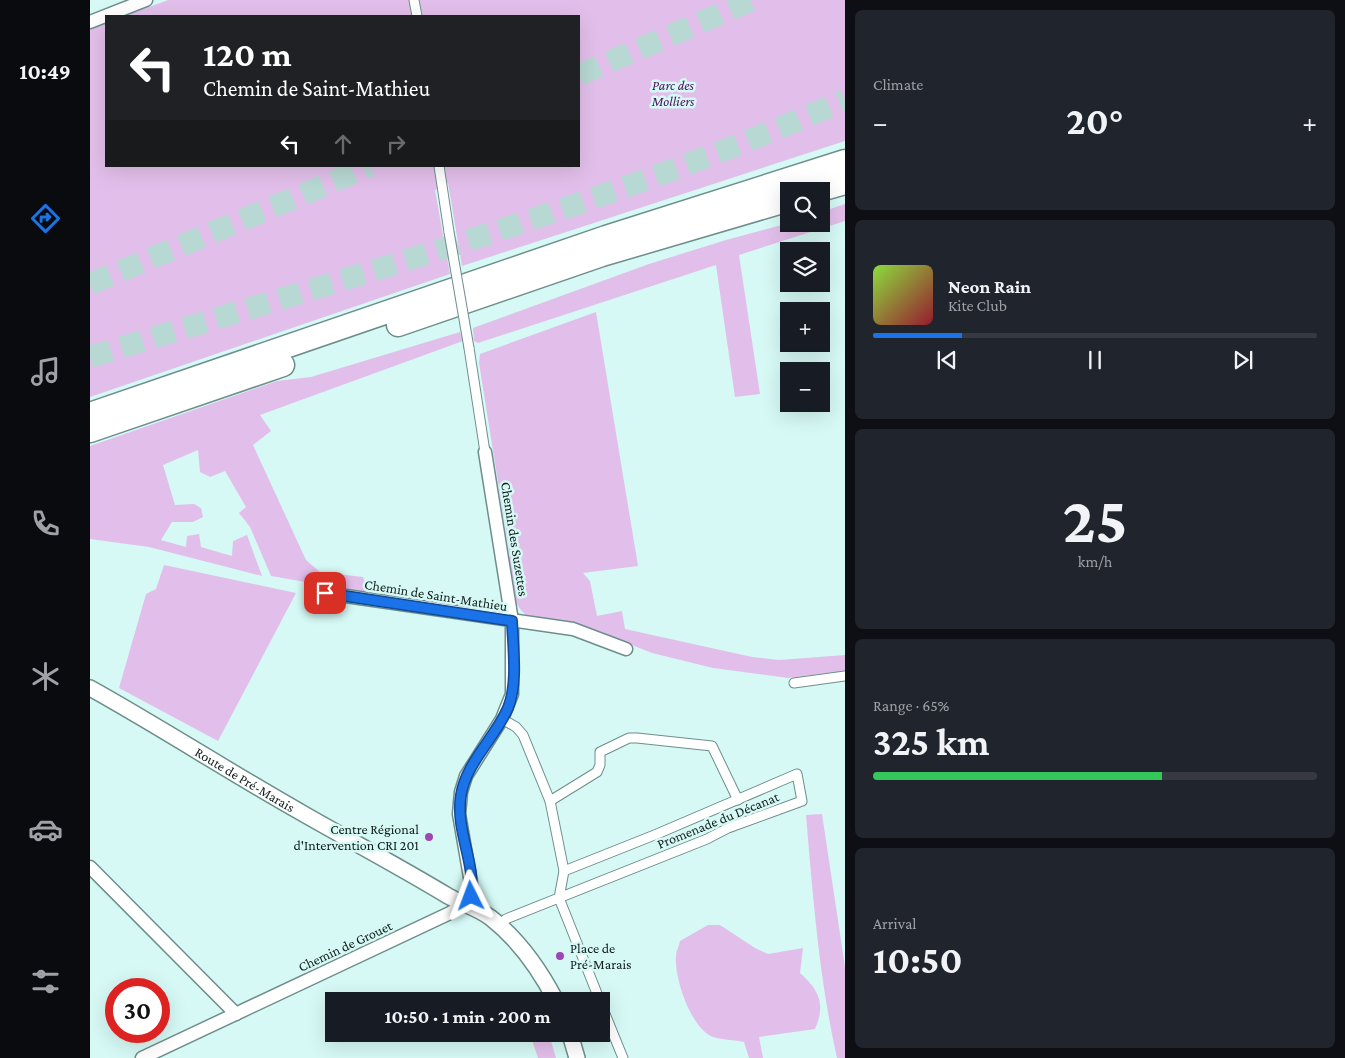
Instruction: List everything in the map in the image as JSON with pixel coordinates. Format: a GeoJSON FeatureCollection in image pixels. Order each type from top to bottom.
{"type":"FeatureCollection","features":[{"type":"Feature","properties":{"kind":"highway"},"geometry":{"type":"LineString","coordinates":[[90,414],[606,237],[845,162]]}},
{"type":"Feature","properties":{"kind":"highway"},"geometry":{"type":"LineString","coordinates":[[830,187],[845,183]]}},
{"type":"Feature","properties":{"kind":"highway"},"geometry":{"type":"LineString","coordinates":[[90,431],[602,255],[780,203]]}},
{"type":"Feature","properties":{"kind":"street"},"geometry":{"type":"LineString","coordinates":[[108,15],[146,0]]}},
{"type":"Feature","properties":{"kind":"street"},"geometry":{"type":"LineString","coordinates":[[414,0],[416,15]]}},
{"type":"Feature","properties":{"kind":"street"},"geometry":{"type":"LineString","coordinates":[[90,22],[105,16]]}},
{"type":"Feature","properties":{"kind":"street","name":"Chemin des Suzettes"},"geometry":{"type":"LineString","coordinates":[[439,167],[512,621],[512,694],[502,719],[466,776],[461,792],[458,814],[472,889],[471,896],[465,904]]}},
{"type":"Feature","properties":{"kind":"street","name":"Chemin de Saint-Mathieu"},"geometry":{"type":"LineString","coordinates":[[325,593],[512,621],[537,622],[573,629],[626,648]]}},
{"type":"Feature","properties":{"kind":"street"},"geometry":{"type":"LineString","coordinates":[[794,683],[845,676]]}},
{"type":"Feature","properties":{"kind":"street","name":"Route de Pré-Marais"},"geometry":{"type":"LineString","coordinates":[[90,688],[302,813],[465,904],[480,910],[500,925],[537,968],[551,992]]}},
{"type":"Feature","properties":{"kind":"street"},"geometry":{"type":"LineString","coordinates":[[502,719],[516,727],[524,735],[550,801],[564,871],[559,898],[597,992]]}},
{"type":"Feature","properties":{"kind":"street","name":"Promenade du Décanat"},"geometry":{"type":"LineString","coordinates":[[550,801],[597,772],[600,765],[600,752],[629,738],[712,746],[738,800]]}},
{"type":"Feature","properties":{"kind":"street","name":"Promenade du Décanat"},"geometry":{"type":"LineString","coordinates":[[500,925],[506,919],[707,840],[728,828],[802,801],[797,774],[564,871]]}},
{"type":"Feature","properties":{"kind":"street"},"geometry":{"type":"LineString","coordinates":[[90,867],[236,1014]]}},
{"type":"Feature","properties":{"kind":"street","name":"Chemin de Grouet"},"geometry":{"type":"LineString","coordinates":[[142,1058],[465,904]]}},
{"type":"Feature","properties":{"kind":"street"},"geometry":{"type":"LineString","coordinates":[[610,1026],[623,1058]]}},
{"type":"Feature","properties":{"kind":"street"},"geometry":{"type":"LineString","coordinates":[[572,1042],[577,1058]]}},
{"type":"Feature","properties":{"kind":"green space","name":"Parc des Molliers"},"geometry":{"type":"Polygon","coordinates":[[[168,0],[845,0],[845,141],[462,266],[448,183],[435,190],[450,274],[90,397],[90,30],[105,23],[105,167],[580,167],[580,15],[128,15],[168,0]]]}},
{"type":"Feature","properties":{"kind":"green space"},"geometry":{"type":"Polygon","coordinates":[[[845,204],[845,221],[830,226],[830,209],[845,204]]]}},
{"type":"Feature","properties":{"kind":"green space"},"geometry":{"type":"Polygon","coordinates":[[[780,225],[780,232],[811,232],[739,255],[760,394],[735,397],[716,265],[478,343],[474,341],[473,328],[649,264],[780,225]]]}},
{"type":"Feature","properties":{"kind":"green space"},"geometry":{"type":"Polygon","coordinates":[[[596,312],[638,566],[583,573],[590,581],[597,616],[622,611],[625,629],[752,657],[779,660],[845,655],[845,671],[788,678],[713,668],[652,653],[593,630],[529,616],[519,607],[513,593],[507,558],[510,557],[479,363],[480,354],[596,312]]]}},
{"type":"Feature","properties":{"kind":"green space"},"geometry":{"type":"Polygon","coordinates":[[[460,332],[463,341],[260,415],[271,431],[253,445],[306,560],[320,572],[363,577],[369,593],[271,576],[250,527],[239,513],[246,507],[225,471],[210,477],[200,472],[198,450],[163,465],[175,505],[194,504],[201,508],[203,517],[193,522],[172,522],[161,540],[186,547],[187,536],[199,534],[201,547],[232,556],[233,541],[247,535],[262,576],[149,547],[90,539],[90,446],[277,381],[311,377],[460,332]]]}},
{"type":"Feature","properties":{"kind":"green space"},"geometry":{"type":"Polygon","coordinates":[[[164,565],[296,593],[218,741],[119,688],[146,594],[156,589],[164,565]]]}},
{"type":"Feature","properties":{"kind":"green space"},"geometry":{"type":"Polygon","coordinates":[[[822,814],[845,967],[845,1058],[837,1058],[821,968],[814,907],[806,815],[822,814]]]}},
{"type":"Feature","properties":{"kind":"green space"},"geometry":{"type":"Polygon","coordinates":[[[708,925],[720,925],[755,948],[768,954],[803,948],[800,973],[812,985],[819,998],[820,1012],[815,1029],[759,1037],[763,1058],[749,1058],[744,1042],[713,1037],[705,1032],[691,1013],[681,989],[676,965],[676,952],[680,941],[708,925]]]}},
{"type":"Feature","properties":{"kind":"green space"},"geometry":{"type":"Polygon","coordinates":[[[533,1042],[551,1042],[556,1058],[538,1058],[533,1042]]]}},
{"type":"Feature","properties":{"kind":"tunnel"},"geometry":{"type":"LineString","coordinates":[[580,75],[752,0]]}},
{"type":"Feature","properties":{"kind":"tunnel"},"geometry":{"type":"LineString","coordinates":[[90,357],[376,270],[566,208],[753,139],[845,100]]}},
{"type":"Feature","properties":{"kind":"tunnel"},"geometry":{"type":"LineString","coordinates":[[90,284],[368,167]]}},
{"type":"Feature","properties":{"kind":"place","name":"Centre Régional d'Intervention CRI 201"},"geometry":{"type":"Point","coordinates":[429,837]}},
{"type":"Feature","properties":{"kind":"place","name":"Place de Pré-Marais"},"geometry":{"type":"Point","coordinates":[560,956]}},
{"type":"Feature","properties":{"kind":"route"},"geometry":{"type":"LineString","coordinates":[[325,593],[512,621],[512,694],[508,708],[466,776],[461,792],[458,814],[470,875],[471,896]]}}]}
